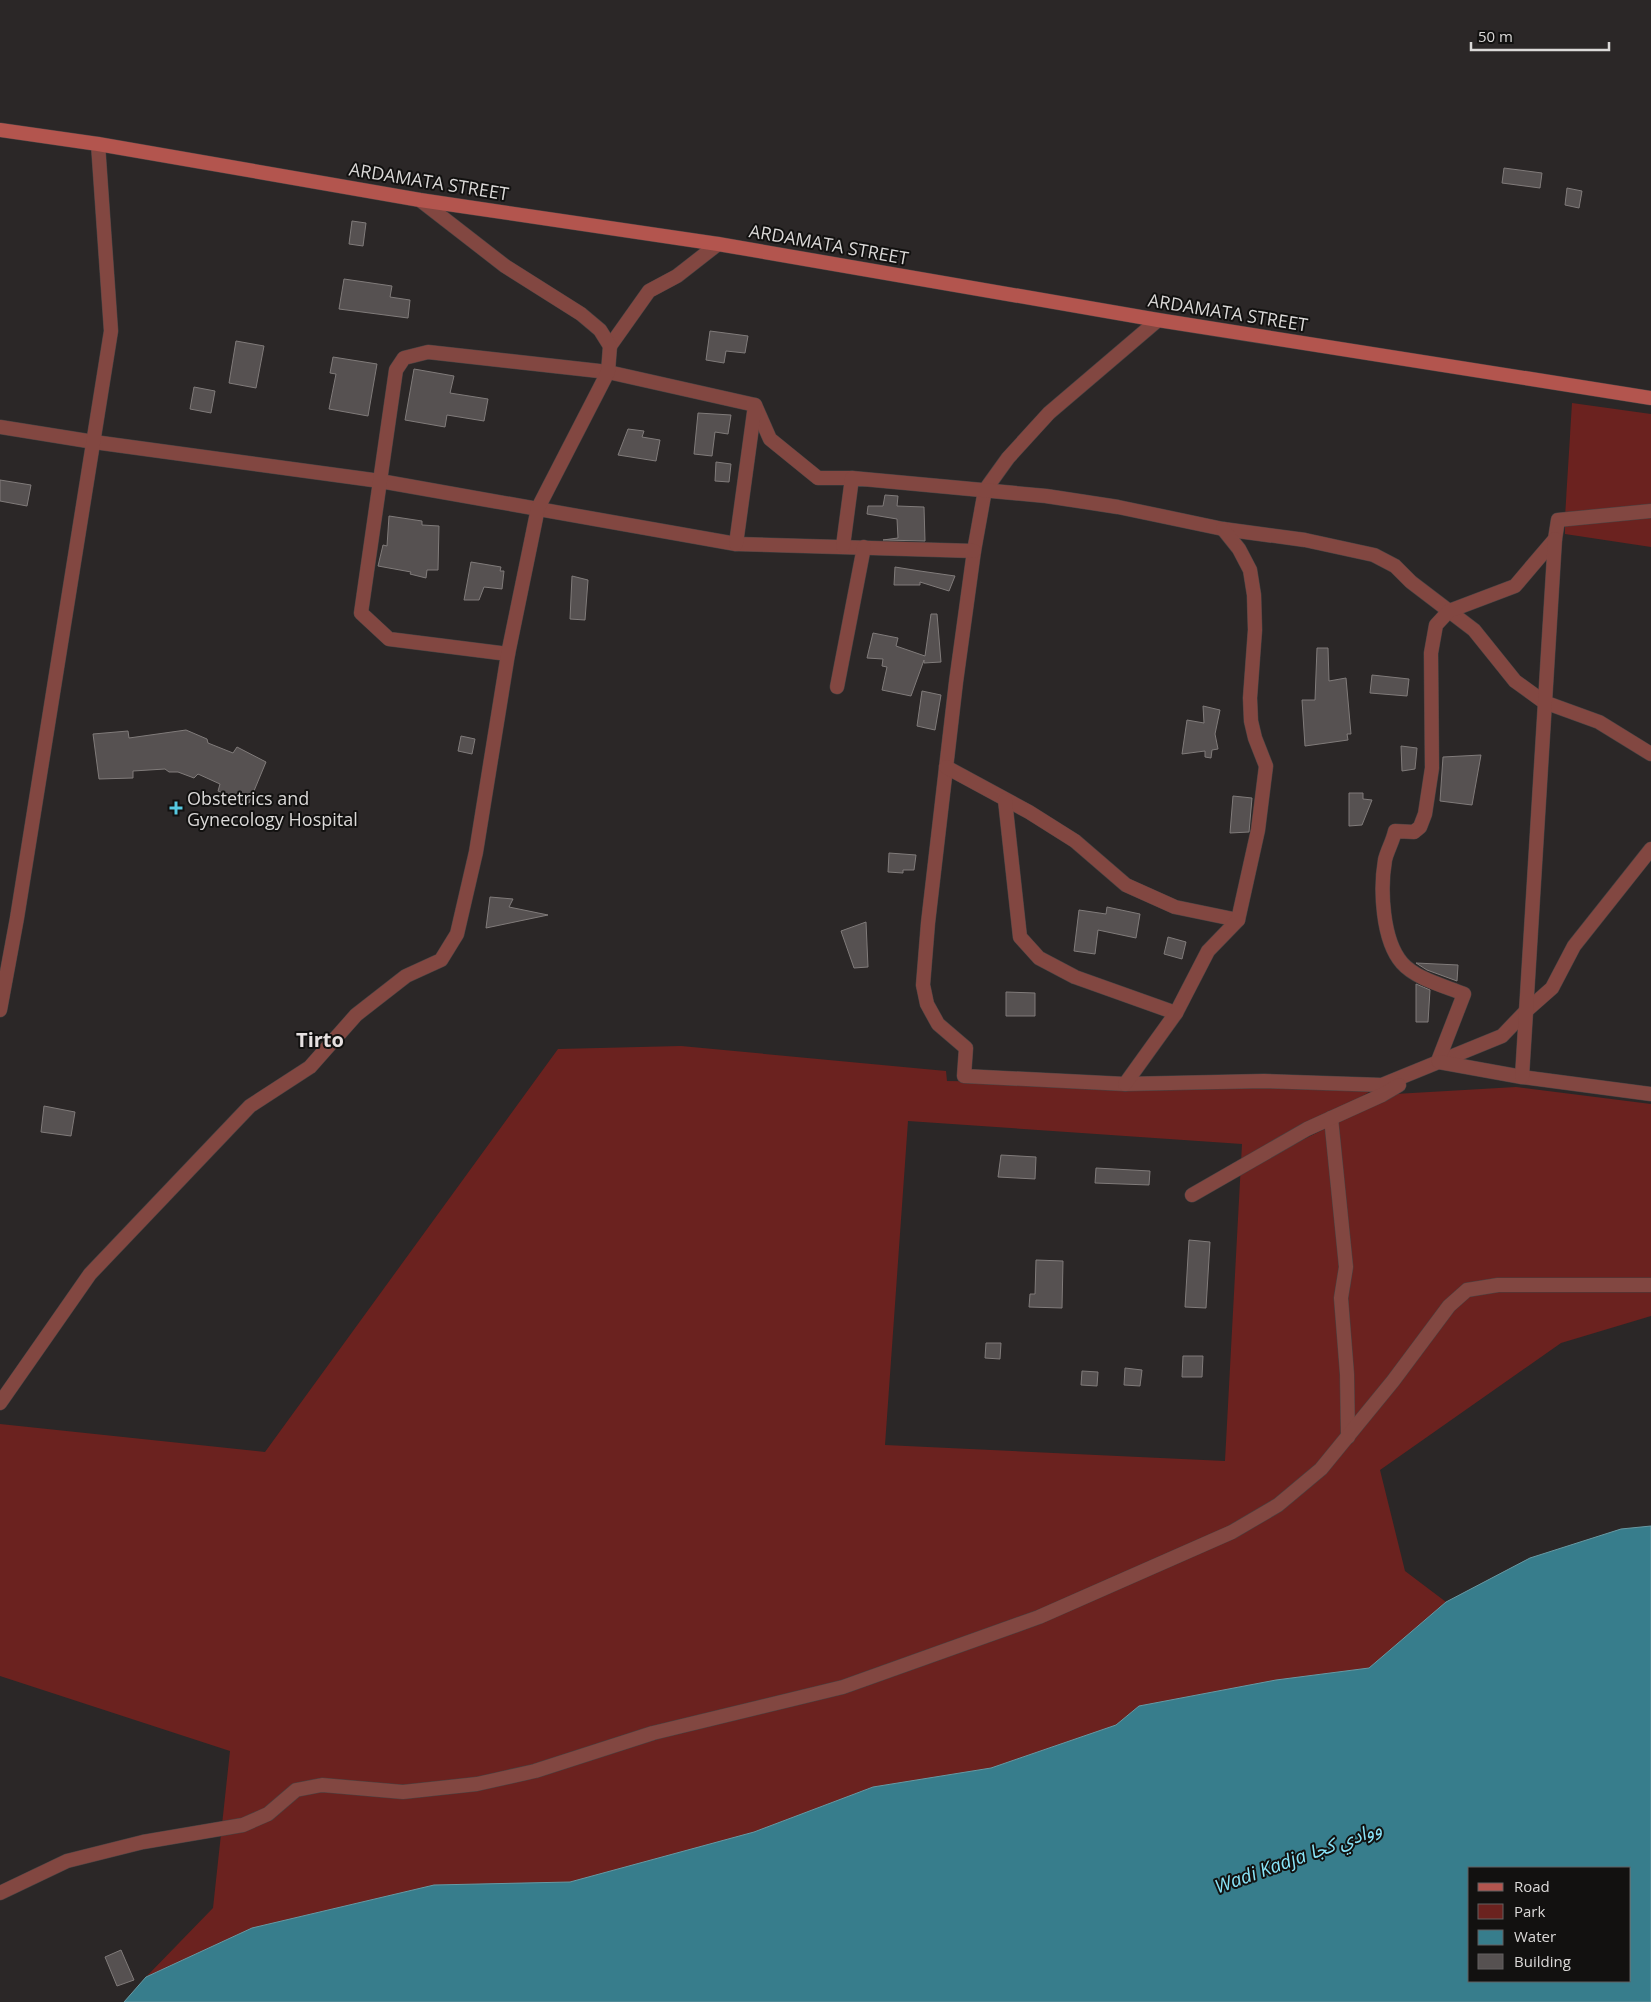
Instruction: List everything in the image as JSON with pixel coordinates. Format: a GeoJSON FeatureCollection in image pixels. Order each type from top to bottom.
{"type":"FeatureCollection","features":[{"type":"Feature","properties":{"kind":"main road","name":"ARDAMATA STREET"},"geometry":{"type":"LineString","coordinates":[[0,130],[98,144],[420,200],[718,244],[1158,320],[1651,398]]}},
{"type":"Feature","properties":{"kind":"street"},"geometry":{"type":"LineString","coordinates":[[0,1010],[17,918],[94,442],[110,331],[98,144]]}},
{"type":"Feature","properties":{"kind":"street"},"geometry":{"type":"LineString","coordinates":[[420,200],[505,266],[582,314],[600,330],[610,346]]}},
{"type":"Feature","properties":{"kind":"street"},"geometry":{"type":"LineString","coordinates":[[0,1403],[90,1274],[250,1106],[310,1067],[356,1015],[406,976],[441,960],[457,934],[476,852],[508,654],[538,508],[608,372],[610,346],[649,291],[677,276],[718,244]]}},
{"type":"Feature","properties":{"kind":"street"},"geometry":{"type":"LineString","coordinates":[[1158,320],[1049,414],[1008,458],[985,490],[974,551],[946,767],[923,984],[927,1004],[938,1024],[966,1048],[964,1076],[1124,1084],[1264,1081],[1382,1085],[1502,1036],[1526,1010],[1552,988],[1574,946],[1651,848]]}},
{"type":"Feature","properties":{"kind":"street"},"geometry":{"type":"LineString","coordinates":[[508,654],[388,639],[361,613],[396,370],[404,358],[428,352],[608,372],[755,405]]}},
{"type":"Feature","properties":{"kind":"street"},"geometry":{"type":"LineString","coordinates":[[755,405],[770,439],[818,478],[852,478],[1046,496],[1118,507],[1223,529],[1305,540],[1374,555],[1395,566],[1411,582],[1474,630],[1515,681],[1544,702],[1600,722],[1651,754]]}},
{"type":"Feature","properties":{"kind":"street"},"geometry":{"type":"LineString","coordinates":[[736,544],[755,405]]}},
{"type":"Feature","properties":{"kind":"street"},"geometry":{"type":"LineString","coordinates":[[0,427],[94,442],[380,481],[433,492],[538,508],[736,544],[974,551]]}},
{"type":"Feature","properties":{"kind":"street"},"geometry":{"type":"LineString","coordinates":[[842,546],[852,478]]}},
{"type":"Feature","properties":{"kind":"street"},"geometry":{"type":"LineString","coordinates":[[1522,1077],[1544,702],[1555,539],[1558,520],[1651,511]]}},
{"type":"Feature","properties":{"kind":"street"},"geometry":{"type":"LineString","coordinates":[[1124,1084],[1176,1013],[1208,951],[1238,920],[1258,830],[1266,766],[1255,738],[1251,721],[1250,698],[1255,630],[1254,595],[1250,570],[1239,549],[1223,529]]}},
{"type":"Feature","properties":{"kind":"street"},"geometry":{"type":"LineString","coordinates":[[1192,1195],[1330,1118],[1382,1095],[1438,1062],[1464,994],[1422,976],[1403,964],[1390,943],[1386,925],[1383,880],[1386,858],[1395,831],[1414,832],[1420,827],[1425,814],[1434,748],[1432,636],[1436,625],[1449,611],[1515,586],[1555,539]]}},
{"type":"Feature","properties":{"kind":"street"},"geometry":{"type":"LineString","coordinates":[[837,687],[864,547]]}},
{"type":"Feature","properties":{"kind":"street"},"geometry":{"type":"LineString","coordinates":[[946,767],[1075,841],[1126,885],[1175,907],[1238,920]]}},
{"type":"Feature","properties":{"kind":"street"},"geometry":{"type":"LineString","coordinates":[[1005,800],[1020,937],[1039,958],[1075,977],[1176,1013]]}},
{"type":"Feature","properties":{"kind":"street"},"geometry":{"type":"LineString","coordinates":[[1438,1062],[1522,1077],[1651,1094]]}},
{"type":"Feature","properties":{"kind":"street"},"geometry":{"type":"LineString","coordinates":[[1330,1118],[1346,1266],[1341,1298],[1347,1374],[1348,1437]]}},
{"type":"Feature","properties":{"kind":"street"},"geometry":{"type":"LineString","coordinates":[[0,1893],[67,1861],[143,1842],[243,1825],[268,1814],[296,1790],[322,1785],[403,1792],[477,1784],[535,1772],[653,1733],[843,1687],[1039,1617],[1232,1532],[1278,1505],[1321,1469],[1449,1306],[1467,1290],[1498,1285],[1651,1285]]}},
{"type":"Feature","properties":{"kind":"green space"},"geometry":{"type":"Polygon","coordinates":[[[1572,403],[1651,414],[1651,507],[1565,517],[1572,403]]]}},
{"type":"Feature","properties":{"kind":"green space"},"geometry":{"type":"Polygon","coordinates":[[[1651,515],[1651,547],[1565,534],[1565,525],[1651,515]]]}},
{"type":"Feature","properties":{"kind":"green space"},"geometry":{"type":"Polygon","coordinates":[[[681,1046],[946,1071],[947,1081],[1377,1087],[1254,1164],[1395,1094],[1516,1087],[1651,1104],[1651,1316],[1561,1343],[1380,1470],[1405,1571],[1446,1602],[1369,1668],[1276,1680],[1139,1706],[1116,1725],[991,1768],[873,1787],[754,1832],[570,1882],[434,1885],[252,1928],[146,1977],[213,1908],[230,1751],[0,1676],[0,1424],[265,1452],[558,1049],[681,1046]],[[908,1121],[885,1445],[1225,1461],[1242,1144],[908,1121]]]}},
{"type":"Feature","properties":{"kind":"water","name":"Wadi Kadja ووادي كجا"},"geometry":{"type":"Polygon","coordinates":[[[1651,1526],[1651,2002],[124,2002],[146,1977],[252,1928],[434,1885],[570,1882],[754,1832],[873,1787],[991,1768],[1116,1725],[1139,1706],[1276,1680],[1369,1668],[1446,1602],[1530,1558],[1621,1529],[1651,1526]]]}},
{"type":"Feature","properties":{"kind":"building"},"geometry":{"type":"Polygon","coordinates":[[[1504,168],[1542,173],[1540,188],[1502,183],[1504,168]]]}},
{"type":"Feature","properties":{"kind":"building"},"geometry":{"type":"Polygon","coordinates":[[[1567,188],[1582,191],[1579,208],[1565,205],[1567,188]]]}},
{"type":"Feature","properties":{"kind":"building"},"geometry":{"type":"Polygon","coordinates":[[[352,221],[366,223],[363,246],[349,244],[352,221]]]}},
{"type":"Feature","properties":{"kind":"building"},"geometry":{"type":"Polygon","coordinates":[[[344,279],[392,286],[390,297],[410,300],[408,318],[339,309],[344,279]]]}},
{"type":"Feature","properties":{"kind":"building"},"geometry":{"type":"Polygon","coordinates":[[[710,331],[748,336],[745,353],[726,351],[724,363],[706,360],[710,331]]]}},
{"type":"Feature","properties":{"kind":"building"},"geometry":{"type":"Polygon","coordinates":[[[236,341],[264,346],[256,388],[229,383],[236,341]]]}},
{"type":"Feature","properties":{"kind":"building"},"geometry":{"type":"Polygon","coordinates":[[[333,357],[377,364],[368,416],[329,409],[336,374],[330,373],[333,357]]]}},
{"type":"Feature","properties":{"kind":"building"},"geometry":{"type":"Polygon","coordinates":[[[414,369],[454,376],[450,393],[488,399],[484,421],[447,415],[445,427],[405,420],[414,369]]]}},
{"type":"Feature","properties":{"kind":"building"},"geometry":{"type":"Polygon","coordinates":[[[194,387],[215,391],[211,413],[190,409],[194,387]]]}},
{"type":"Feature","properties":{"kind":"building"},"geometry":{"type":"Polygon","coordinates":[[[698,413],[731,415],[728,434],[715,432],[712,456],[694,454],[698,413]]]}},
{"type":"Feature","properties":{"kind":"building"},"geometry":{"type":"Polygon","coordinates":[[[628,429],[644,431],[642,437],[660,440],[656,461],[618,455],[628,429]]]}},
{"type":"Feature","properties":{"kind":"building"},"geometry":{"type":"Polygon","coordinates":[[[716,462],[731,464],[729,482],[715,481],[716,462]]]}},
{"type":"Feature","properties":{"kind":"building"},"geometry":{"type":"Polygon","coordinates":[[[0,480],[31,485],[27,506],[0,501],[0,480]]]}},
{"type":"Feature","properties":{"kind":"building"},"geometry":{"type":"Polygon","coordinates":[[[885,495],[898,496],[897,506],[924,507],[925,541],[883,540],[898,538],[897,519],[867,514],[868,506],[883,506],[885,495]]]}},
{"type":"Feature","properties":{"kind":"building"},"geometry":{"type":"Polygon","coordinates":[[[389,516],[422,521],[422,525],[439,526],[438,570],[427,570],[426,578],[410,574],[411,572],[378,566],[383,545],[387,546],[389,516]]]}},
{"type":"Feature","properties":{"kind":"building"},"geometry":{"type":"Polygon","coordinates":[[[471,562],[501,567],[500,571],[504,571],[502,589],[484,587],[479,600],[464,600],[471,562]]]}},
{"type":"Feature","properties":{"kind":"building"},"geometry":{"type":"Polygon","coordinates":[[[895,567],[955,576],[949,591],[920,582],[920,585],[894,585],[895,567]]]}},
{"type":"Feature","properties":{"kind":"building"},"geometry":{"type":"Polygon","coordinates":[[[572,576],[588,580],[585,620],[570,619],[572,576]]]}},
{"type":"Feature","properties":{"kind":"building"},"geometry":{"type":"Polygon","coordinates":[[[931,614],[937,614],[941,662],[924,663],[924,660],[911,696],[882,690],[887,667],[882,666],[883,659],[867,658],[873,633],[898,638],[896,646],[925,656],[931,614]]]}},
{"type":"Feature","properties":{"kind":"building"},"geometry":{"type":"Polygon","coordinates":[[[1317,648],[1328,648],[1329,681],[1346,678],[1351,734],[1347,734],[1348,740],[1305,746],[1302,700],[1315,700],[1317,648]]]}},
{"type":"Feature","properties":{"kind":"building"},"geometry":{"type":"Polygon","coordinates":[[[1372,675],[1409,679],[1407,696],[1370,693],[1372,675]]]}},
{"type":"Feature","properties":{"kind":"building"},"geometry":{"type":"Polygon","coordinates":[[[922,691],[941,695],[935,730],[917,726],[922,691]]]}},
{"type":"Feature","properties":{"kind":"building"},"geometry":{"type":"Polygon","coordinates":[[[1203,706],[1220,710],[1215,734],[1218,749],[1212,750],[1211,758],[1205,757],[1205,751],[1182,754],[1187,720],[1204,723],[1203,706]]]}},
{"type":"Feature","properties":{"kind":"building"},"geometry":{"type":"Polygon","coordinates":[[[186,730],[207,739],[208,743],[233,753],[237,747],[266,762],[249,803],[218,791],[220,784],[198,774],[194,778],[178,772],[169,772],[165,769],[133,771],[133,778],[99,779],[93,734],[128,731],[129,738],[186,730]]]}},
{"type":"Feature","properties":{"kind":"building"},"geometry":{"type":"Polygon","coordinates":[[[461,736],[475,739],[472,754],[458,751],[461,736]]]}},
{"type":"Feature","properties":{"kind":"building"},"geometry":{"type":"Polygon","coordinates":[[[1401,746],[1417,748],[1415,769],[1402,771],[1401,746]]]}},
{"type":"Feature","properties":{"kind":"building"},"geometry":{"type":"Polygon","coordinates":[[[1481,755],[1472,805],[1440,801],[1443,757],[1481,755]]]}},
{"type":"Feature","properties":{"kind":"building"},"geometry":{"type":"Polygon","coordinates":[[[1349,793],[1363,793],[1363,799],[1372,800],[1362,825],[1349,826],[1349,793]]]}},
{"type":"Feature","properties":{"kind":"building"},"geometry":{"type":"Polygon","coordinates":[[[1233,796],[1252,798],[1249,832],[1230,833],[1233,796]]]}},
{"type":"Feature","properties":{"kind":"building"},"geometry":{"type":"Polygon","coordinates":[[[889,853],[916,855],[914,870],[903,870],[903,873],[888,872],[889,853]]]}},
{"type":"Feature","properties":{"kind":"building"},"geometry":{"type":"Polygon","coordinates":[[[490,897],[513,899],[509,907],[548,915],[486,928],[490,897]]]}},
{"type":"Feature","properties":{"kind":"building"},"geometry":{"type":"Polygon","coordinates":[[[1107,907],[1140,914],[1136,938],[1098,930],[1095,954],[1074,951],[1079,910],[1106,914],[1107,907]]]}},
{"type":"Feature","properties":{"kind":"building"},"geometry":{"type":"Polygon","coordinates":[[[866,922],[868,967],[854,968],[841,931],[866,922]]]}},
{"type":"Feature","properties":{"kind":"building"},"geometry":{"type":"Polygon","coordinates":[[[1168,937],[1186,942],[1182,959],[1164,954],[1168,937]]]}},
{"type":"Feature","properties":{"kind":"building"},"geometry":{"type":"Polygon","coordinates":[[[1416,963],[1458,965],[1457,981],[1427,970],[1416,963]]]}},
{"type":"Feature","properties":{"kind":"building"},"geometry":{"type":"Polygon","coordinates":[[[1416,984],[1430,990],[1428,1022],[1416,1022],[1416,984]]]}},
{"type":"Feature","properties":{"kind":"building"},"geometry":{"type":"Polygon","coordinates":[[[1006,992],[1035,993],[1035,1016],[1006,1016],[1006,992]]]}},
{"type":"Feature","properties":{"kind":"building"},"geometry":{"type":"Polygon","coordinates":[[[44,1106],[75,1112],[71,1136],[41,1132],[44,1106]]]}},
{"type":"Feature","properties":{"kind":"building"},"geometry":{"type":"Polygon","coordinates":[[[1001,1155],[1036,1157],[1035,1179],[998,1177],[1001,1155]]]}},
{"type":"Feature","properties":{"kind":"building"},"geometry":{"type":"Polygon","coordinates":[[[1096,1168],[1150,1171],[1149,1185],[1095,1183],[1096,1168]]]}},
{"type":"Feature","properties":{"kind":"building"},"geometry":{"type":"Polygon","coordinates":[[[1189,1240],[1210,1242],[1206,1308],[1185,1307],[1189,1240]]]}},
{"type":"Feature","properties":{"kind":"building"},"geometry":{"type":"Polygon","coordinates":[[[1036,1260],[1063,1261],[1062,1308],[1029,1307],[1030,1294],[1035,1294],[1036,1260]]]}},
{"type":"Feature","properties":{"kind":"building"},"geometry":{"type":"Polygon","coordinates":[[[986,1343],[1001,1343],[1000,1359],[985,1358],[986,1343]]]}},
{"type":"Feature","properties":{"kind":"building"},"geometry":{"type":"Polygon","coordinates":[[[1183,1356],[1203,1356],[1202,1377],[1182,1377],[1183,1356]]]}},
{"type":"Feature","properties":{"kind":"building"},"geometry":{"type":"Polygon","coordinates":[[[1125,1368],[1142,1370],[1140,1386],[1124,1385],[1125,1368]]]}},
{"type":"Feature","properties":{"kind":"building"},"geometry":{"type":"Polygon","coordinates":[[[1082,1371],[1098,1372],[1097,1386],[1081,1385],[1082,1371]]]}},
{"type":"Feature","properties":{"kind":"building"},"geometry":{"type":"Polygon","coordinates":[[[121,1950],[134,1980],[117,1986],[105,1957],[121,1950]]]}},
{"type":"Feature","properties":{"kind":"place","name":"Obstetrics and Gynecology Hospital"},"geometry":{"type":"Point","coordinates":[176,808]}},
{"type":"Feature","properties":{"kind":"district","name":"Tirto"},"geometry":{"type":"Point","coordinates":[320,1039]}}]}
